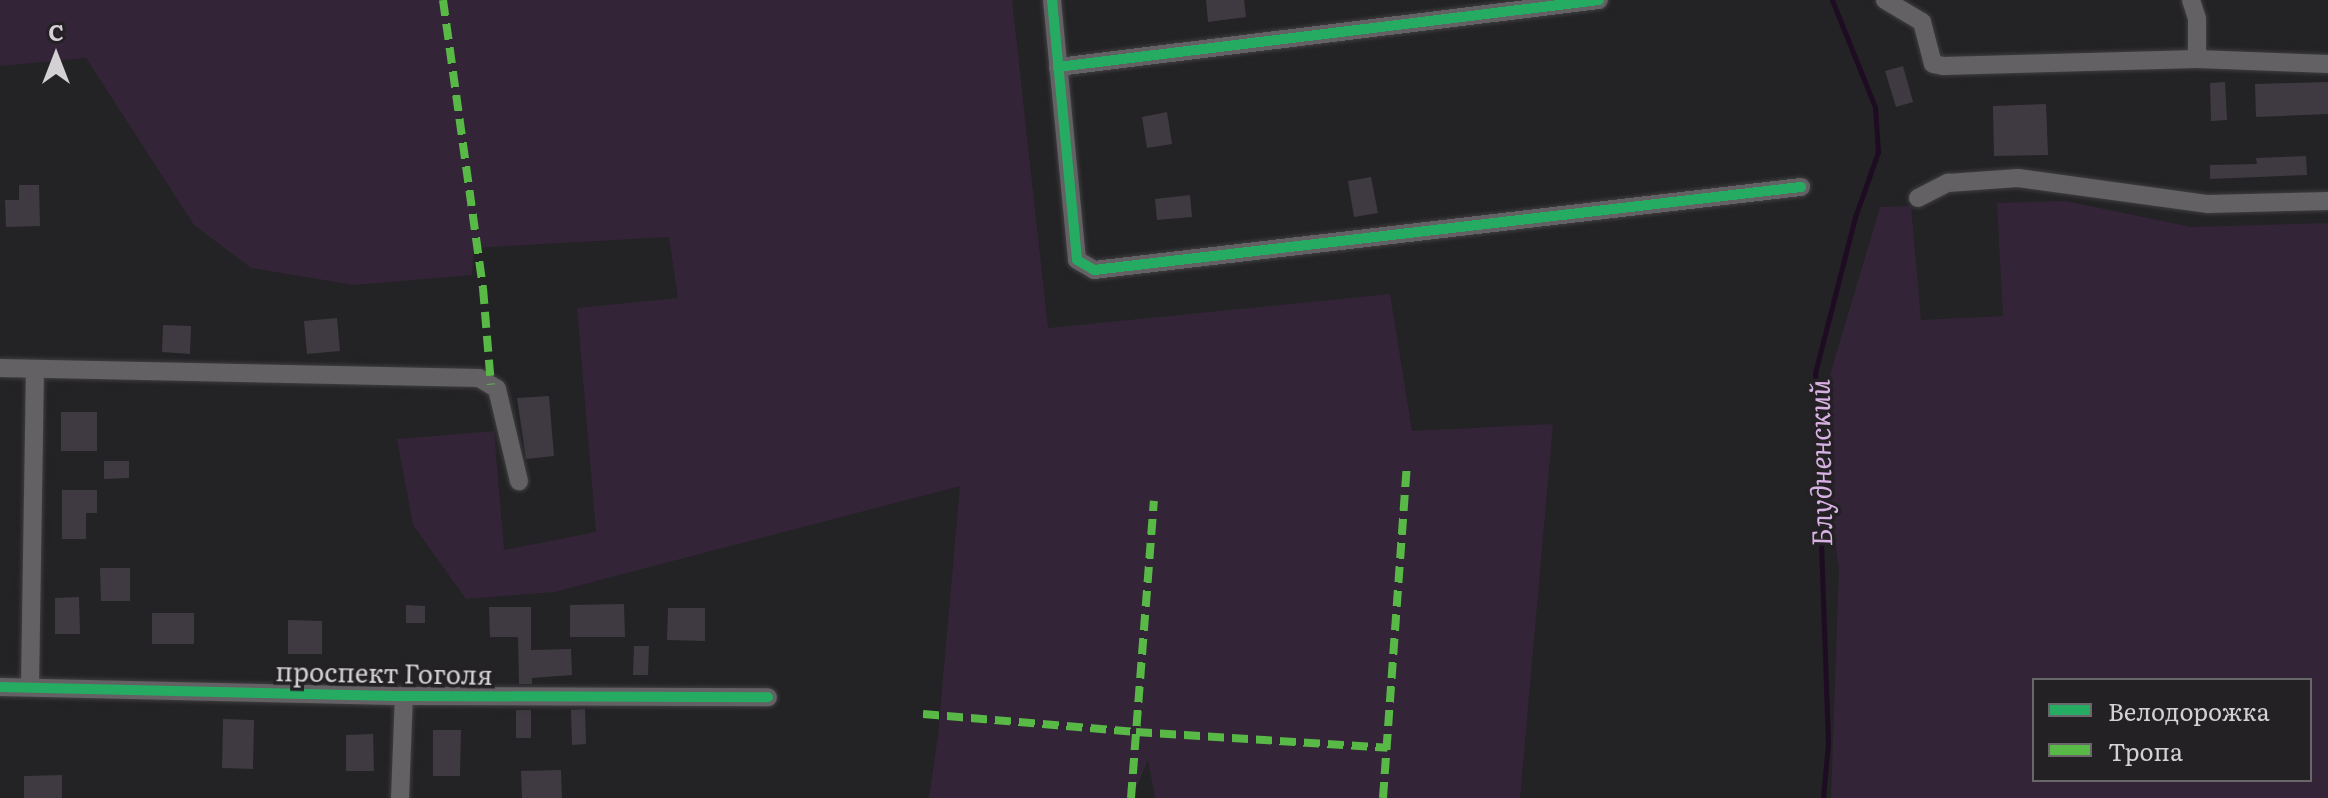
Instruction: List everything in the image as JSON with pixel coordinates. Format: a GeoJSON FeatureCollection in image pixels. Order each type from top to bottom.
{"type":"FeatureCollection","features":[{"type":"Feature","properties":{"kind":"street"},"geometry":{"type":"LineString","coordinates":[[1052,0],[1077,260],[1094,270],[1801,187]]}},
{"type":"Feature","properties":{"kind":"street"},"geometry":{"type":"LineString","coordinates":[[1058,67],[1599,0]]}},
{"type":"Feature","properties":{"kind":"street"},"geometry":{"type":"LineString","coordinates":[[1885,0],[1922,22],[1933,64],[1943,66],[2197,59],[2328,64]]}},
{"type":"Feature","properties":{"kind":"street"},"geometry":{"type":"LineString","coordinates":[[2191,0],[2197,19],[2197,59]]}},
{"type":"Feature","properties":{"kind":"street"},"geometry":{"type":"LineString","coordinates":[[1918,198],[1948,183],[2018,178],[2208,204],[2328,201]]}},
{"type":"Feature","properties":{"kind":"street"},"geometry":{"type":"LineString","coordinates":[[0,368],[479,378],[497,389],[519,481]]}},
{"type":"Feature","properties":{"kind":"street"},"geometry":{"type":"LineString","coordinates":[[30,686],[35,369]]}},
{"type":"Feature","properties":{"kind":"street","name":"проспект Гоголя"},"geometry":{"type":"LineString","coordinates":[[0,687],[404,696],[768,697]]}},
{"type":"Feature","properties":{"kind":"street"},"geometry":{"type":"LineString","coordinates":[[400,798],[404,696]]}},
{"type":"Feature","properties":{"kind":"shaded area"},"geometry":{"type":"Polygon","coordinates":[[[0,0],[1012,0],[1048,328],[1390,294],[1412,431],[1553,424],[1520,798],[1155,798],[1148,760],[1132,798],[929,798],[938,735],[960,486],[554,592],[466,599],[413,525],[397,439],[494,431],[504,550],[596,532],[577,308],[678,298],[669,237],[474,248],[472,275],[354,285],[251,268],[194,225],[86,58],[0,66],[0,0]]]}},
{"type":"Feature","properties":{"kind":"shaded area"},"geometry":{"type":"Polygon","coordinates":[[[2066,201],[2191,227],[2328,223],[2328,798],[1831,798],[1839,569],[1829,504],[1830,375],[1880,207],[1911,206],[1921,320],[2003,316],[1997,203],[2066,201]]]}},
{"type":"Feature","properties":{"kind":"building"},"geometry":{"type":"Polygon","coordinates":[[[1206,0],[1244,0],[1246,17],[1208,22],[1206,0]]]}},
{"type":"Feature","properties":{"kind":"building"},"geometry":{"type":"Polygon","coordinates":[[[1903,66],[1913,102],[1896,107],[1885,71],[1903,66]]]}},
{"type":"Feature","properties":{"kind":"building"},"geometry":{"type":"Polygon","coordinates":[[[2225,82],[2227,120],[2211,121],[2210,83],[2225,82]]]}},
{"type":"Feature","properties":{"kind":"building"},"geometry":{"type":"Polygon","coordinates":[[[2328,82],[2328,114],[2256,117],[2255,84],[2328,82]]]}},
{"type":"Feature","properties":{"kind":"building"},"geometry":{"type":"Polygon","coordinates":[[[2046,104],[2048,155],[1994,156],[1993,106],[2046,104]]]}},
{"type":"Feature","properties":{"kind":"building"},"geometry":{"type":"Polygon","coordinates":[[[1167,112],[1172,144],[1147,148],[1142,117],[1167,112]]]}},
{"type":"Feature","properties":{"kind":"building"},"geometry":{"type":"Polygon","coordinates":[[[2306,156],[2307,175],[2210,179],[2210,165],[2257,164],[2256,158],[2306,156]]]}},
{"type":"Feature","properties":{"kind":"building"},"geometry":{"type":"Polygon","coordinates":[[[1371,177],[1378,213],[1354,217],[1348,181],[1371,177]]]}},
{"type":"Feature","properties":{"kind":"building"},"geometry":{"type":"Polygon","coordinates":[[[19,185],[39,185],[40,226],[6,227],[5,200],[19,200],[19,185]]]}},
{"type":"Feature","properties":{"kind":"building"},"geometry":{"type":"Polygon","coordinates":[[[1190,195],[1192,217],[1157,220],[1155,199],[1190,195]]]}},
{"type":"Feature","properties":{"kind":"building"},"geometry":{"type":"Polygon","coordinates":[[[337,318],[340,351],[307,354],[304,321],[337,318]]]}},
{"type":"Feature","properties":{"kind":"building"},"geometry":{"type":"Polygon","coordinates":[[[163,325],[191,326],[190,354],[162,352],[163,325]]]}},
{"type":"Feature","properties":{"kind":"building"},"geometry":{"type":"Polygon","coordinates":[[[549,396],[554,456],[526,459],[517,398],[549,396]]]}},
{"type":"Feature","properties":{"kind":"building"},"geometry":{"type":"Polygon","coordinates":[[[61,412],[97,412],[97,451],[61,451],[61,412]]]}},
{"type":"Feature","properties":{"kind":"building"},"geometry":{"type":"Polygon","coordinates":[[[104,461],[129,461],[129,478],[104,479],[104,461]]]}},
{"type":"Feature","properties":{"kind":"building"},"geometry":{"type":"Polygon","coordinates":[[[62,490],[97,490],[97,513],[86,513],[86,539],[62,539],[62,490]]]}},
{"type":"Feature","properties":{"kind":"building"},"geometry":{"type":"Polygon","coordinates":[[[100,568],[130,568],[130,601],[101,601],[100,568]]]}},
{"type":"Feature","properties":{"kind":"building"},"geometry":{"type":"Polygon","coordinates":[[[79,597],[80,634],[55,634],[55,598],[79,597]]]}},
{"type":"Feature","properties":{"kind":"building"},"geometry":{"type":"Polygon","coordinates":[[[624,604],[625,637],[570,637],[570,605],[624,604]]]}},
{"type":"Feature","properties":{"kind":"building"},"geometry":{"type":"Polygon","coordinates":[[[406,605],[425,606],[425,623],[406,623],[406,605]]]}},
{"type":"Feature","properties":{"kind":"building"},"geometry":{"type":"Polygon","coordinates":[[[489,607],[531,607],[531,650],[571,649],[572,675],[532,678],[532,684],[519,684],[518,637],[490,637],[489,607]]]}},
{"type":"Feature","properties":{"kind":"building"},"geometry":{"type":"Polygon","coordinates":[[[668,608],[705,608],[705,641],[667,640],[668,608]]]}},
{"type":"Feature","properties":{"kind":"building"},"geometry":{"type":"Polygon","coordinates":[[[152,613],[194,613],[194,644],[152,644],[152,613]]]}},
{"type":"Feature","properties":{"kind":"building"},"geometry":{"type":"Polygon","coordinates":[[[288,620],[322,621],[322,654],[288,654],[288,620]]]}},
{"type":"Feature","properties":{"kind":"building"},"geometry":{"type":"Polygon","coordinates":[[[634,646],[649,646],[648,675],[633,675],[634,646]]]}},
{"type":"Feature","properties":{"kind":"building"},"geometry":{"type":"Polygon","coordinates":[[[585,709],[586,744],[572,745],[571,710],[585,709]]]}},
{"type":"Feature","properties":{"kind":"building"},"geometry":{"type":"Polygon","coordinates":[[[516,710],[531,710],[531,738],[516,738],[516,710]]]}},
{"type":"Feature","properties":{"kind":"building"},"geometry":{"type":"Polygon","coordinates":[[[223,719],[254,720],[253,769],[222,768],[223,719]]]}},
{"type":"Feature","properties":{"kind":"building"},"geometry":{"type":"Polygon","coordinates":[[[433,730],[461,730],[460,776],[433,776],[433,730]]]}},
{"type":"Feature","properties":{"kind":"building"},"geometry":{"type":"Polygon","coordinates":[[[373,734],[374,771],[346,771],[346,735],[373,734]]]}},
{"type":"Feature","properties":{"kind":"building"},"geometry":{"type":"Polygon","coordinates":[[[561,770],[562,798],[522,798],[521,771],[561,770]]]}},
{"type":"Feature","properties":{"kind":"building"},"geometry":{"type":"Polygon","coordinates":[[[62,775],[62,798],[24,798],[24,776],[62,775]]]}},
{"type":"Feature","properties":{"kind":"waterway","name":"Блудненский"},"geometry":{"type":"LineString","coordinates":[[1823,798],[1828,743],[1815,373],[1855,217],[1878,152],[1875,107],[1832,0]]}},
{"type":"Feature","properties":{"kind":"marked path"},"geometry":{"type":"LineString","coordinates":[[443,0],[483,288],[491,385]]}},
{"type":"Feature","properties":{"kind":"marked path"},"geometry":{"type":"LineString","coordinates":[[1383,798],[1407,464]]}},
{"type":"Feature","properties":{"kind":"marked path"},"geometry":{"type":"LineString","coordinates":[[1131,798],[1154,501]]}},
{"type":"Feature","properties":{"kind":"marked path"},"geometry":{"type":"LineString","coordinates":[[923,714],[1387,748]]}},
{"type":"Feature","properties":{"kind":"cycle path"},"geometry":{"type":"LineString","coordinates":[[1052,0],[1077,260],[1094,270],[1801,187]]}},
{"type":"Feature","properties":{"kind":"cycle path"},"geometry":{"type":"LineString","coordinates":[[1058,67],[1599,0]]}},
{"type":"Feature","properties":{"kind":"cycle path"},"geometry":{"type":"LineString","coordinates":[[0,687],[404,696],[768,697]]}}]}
